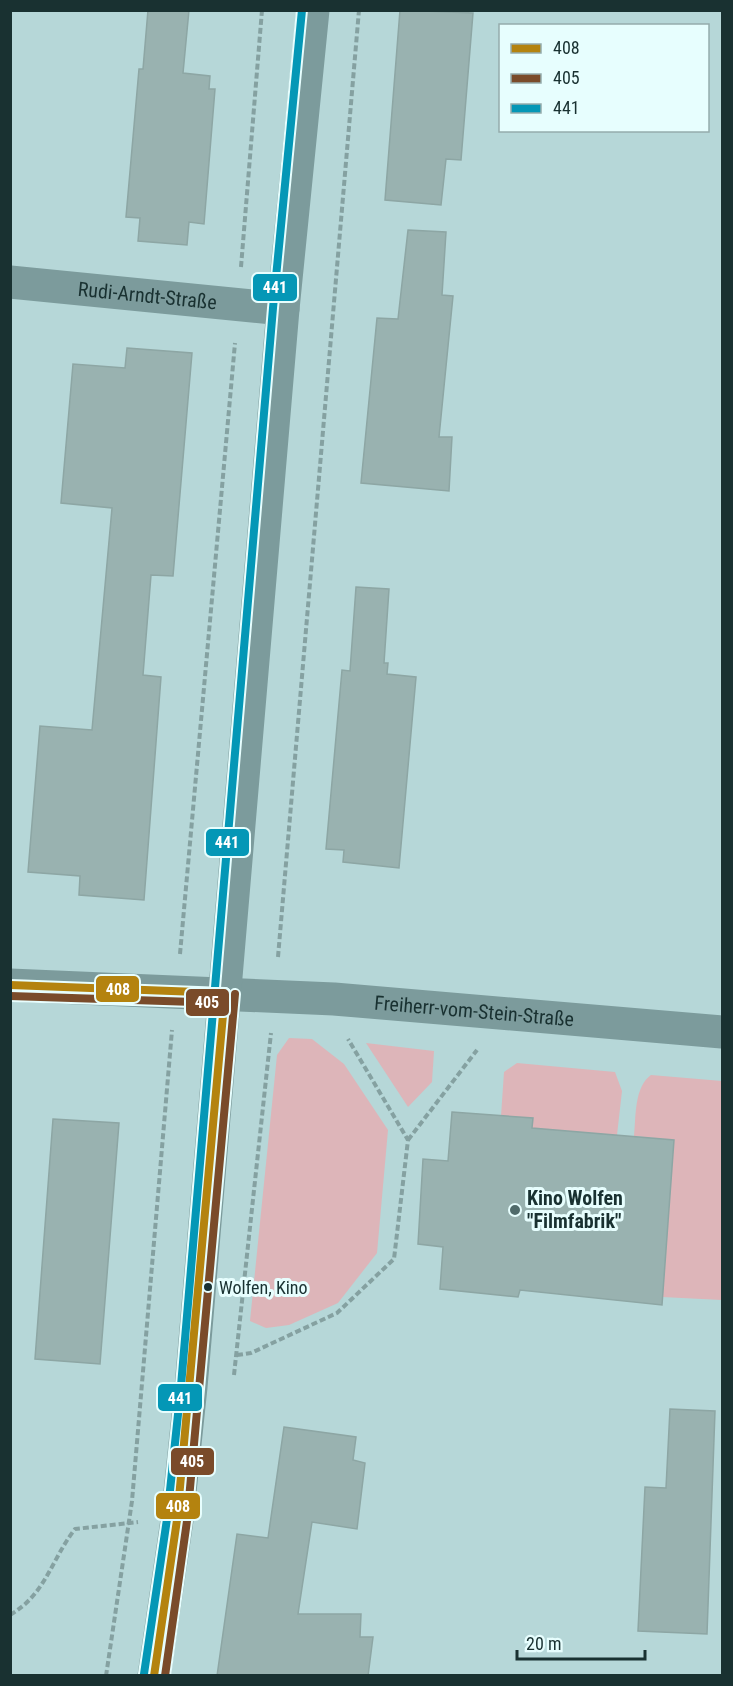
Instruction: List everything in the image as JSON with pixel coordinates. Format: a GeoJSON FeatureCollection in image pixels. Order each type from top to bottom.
{"type":"FeatureCollection","features":[{"type":"Feature","properties":{"kind":"street"},"geometry":{"type":"LineString","coordinates":[[154,1676],[177,1520],[193,1362],[283,309],[313,10]]}},
{"type":"Feature","properties":{"kind":"street","name":"Rudi-Arndt-Straße"},"geometry":{"type":"LineString","coordinates":[[10,282],[283,309]]}},
{"type":"Feature","properties":{"kind":"street","name":"Freiherr-vom-Stein-Straße"},"geometry":{"type":"LineString","coordinates":[[10,985],[334,999],[723,1032]]}},
{"type":"Feature","properties":{"kind":"path"},"geometry":{"type":"LineString","coordinates":[[106,1676],[142,1396],[262,10]]}},
{"type":"Feature","properties":{"kind":"path"},"geometry":{"type":"LineString","coordinates":[[234,1378],[274,996],[359,10]]}},
{"type":"Feature","properties":{"kind":"path"},"geometry":{"type":"LineString","coordinates":[[334,999],[350,1046],[408,1140]]}},
{"type":"Feature","properties":{"kind":"path"},"geometry":{"type":"LineString","coordinates":[[193,1362],[251,1353],[337,1313],[394,1259],[408,1140],[504,1013]]}},
{"type":"Feature","properties":{"kind":"path"},"geometry":{"type":"LineString","coordinates":[[10,1615],[28,1604],[75,1529],[177,1520]]}},
{"type":"Feature","properties":{"kind":"shaded area"},"geometry":{"type":"Polygon","coordinates":[[[289,1038],[312,1039],[344,1064],[388,1130],[377,1253],[338,1303],[289,1325],[266,1328],[250,1321],[277,1055],[289,1038]]]}},
{"type":"Feature","properties":{"kind":"shaded area"},"geometry":{"type":"Polygon","coordinates":[[[366,1043],[434,1051],[432,1082],[408,1107],[366,1043]]]}},
{"type":"Feature","properties":{"kind":"shaded area"},"geometry":{"type":"Polygon","coordinates":[[[517,1063],[615,1072],[622,1091],[617,1135],[532,1128],[532,1118],[501,1116],[504,1072],[517,1063]]]}},
{"type":"Feature","properties":{"kind":"shaded area"},"geometry":{"type":"Polygon","coordinates":[[[651,1075],[722,1081],[722,1300],[662,1297],[674,1140],[634,1136],[641,1087],[651,1075]]]}},
{"type":"Feature","properties":{"kind":"building"},"geometry":{"type":"Polygon","coordinates":[[[148,10],[189,10],[183,73],[210,76],[209,89],[215,89],[204,224],[189,222],[187,245],[138,241],[140,218],[126,217],[139,69],[143,69],[148,10]]]}},
{"type":"Feature","properties":{"kind":"building"},"geometry":{"type":"Polygon","coordinates":[[[400,10],[473,13],[461,160],[446,159],[441,205],[385,200],[400,10]]]}},
{"type":"Feature","properties":{"kind":"building"},"geometry":{"type":"Polygon","coordinates":[[[408,230],[446,232],[442,295],[453,296],[439,437],[452,437],[449,491],[361,483],[377,318],[398,319],[408,230]]]}},
{"type":"Feature","properties":{"kind":"building"},"geometry":{"type":"Polygon","coordinates":[[[127,348],[192,353],[173,576],[151,575],[143,675],[161,677],[144,900],[79,895],[80,876],[28,872],[40,726],[92,730],[112,508],[61,503],[73,364],[125,368],[127,348]]]}},
{"type":"Feature","properties":{"kind":"building"},"geometry":{"type":"Polygon","coordinates":[[[356,587],[389,589],[384,663],[388,663],[387,674],[416,677],[399,868],[343,862],[344,850],[326,849],[342,670],[350,671],[356,587]]]}},
{"type":"Feature","properties":{"kind":"building"},"geometry":{"type":"Polygon","coordinates":[[[452,1112],[533,1118],[532,1128],[674,1140],[662,1305],[520,1290],[518,1297],[440,1289],[443,1247],[418,1244],[423,1159],[448,1161],[452,1112]]]}},
{"type":"Feature","properties":{"kind":"building"},"geometry":{"type":"Polygon","coordinates":[[[53,1119],[119,1123],[100,1364],[35,1359],[53,1119]]]}},
{"type":"Feature","properties":{"kind":"building"},"geometry":{"type":"Polygon","coordinates":[[[670,1409],[715,1411],[707,1634],[638,1631],[645,1487],[666,1488],[670,1409]]]}},
{"type":"Feature","properties":{"kind":"building"},"geometry":{"type":"Polygon","coordinates":[[[284,1427],[356,1437],[353,1460],[365,1463],[357,1529],[312,1522],[298,1614],[361,1614],[360,1637],[373,1637],[368,1676],[217,1676],[237,1534],[268,1538],[284,1427]]]}},
{"type":"Feature","properties":{"kind":"transit line","name":"441"},"geometry":{"type":"LineString","coordinates":[[144,1674],[167,1519],[181,1386],[273,308],[302,10]]}},
{"type":"Feature","properties":{"kind":"transit line","name":"408"},"geometry":{"type":"LineString","coordinates":[[10,985],[225,993]]}},
{"type":"Feature","properties":{"kind":"transit line","name":"408"},"geometry":{"type":"LineString","coordinates":[[154,1676],[177,1520],[225,993]]}},
{"type":"Feature","properties":{"kind":"transit line","name":"405"},"geometry":{"type":"LineString","coordinates":[[165,1676],[187,1521],[235,994]]}},
{"type":"Feature","properties":{"kind":"transit line","name":"405"},"geometry":{"type":"LineString","coordinates":[[10,996],[225,1003]]}},
{"type":"Feature","properties":{"kind":"place","name":"Kino Wolfen \"Filmfabrik\""},"geometry":{"type":"Point","coordinates":[515,1210]}},
{"type":"Feature","properties":{"kind":"place","name":"Wolfen, Kino"},"geometry":{"type":"Point","coordinates":[208,1287]}}]}
